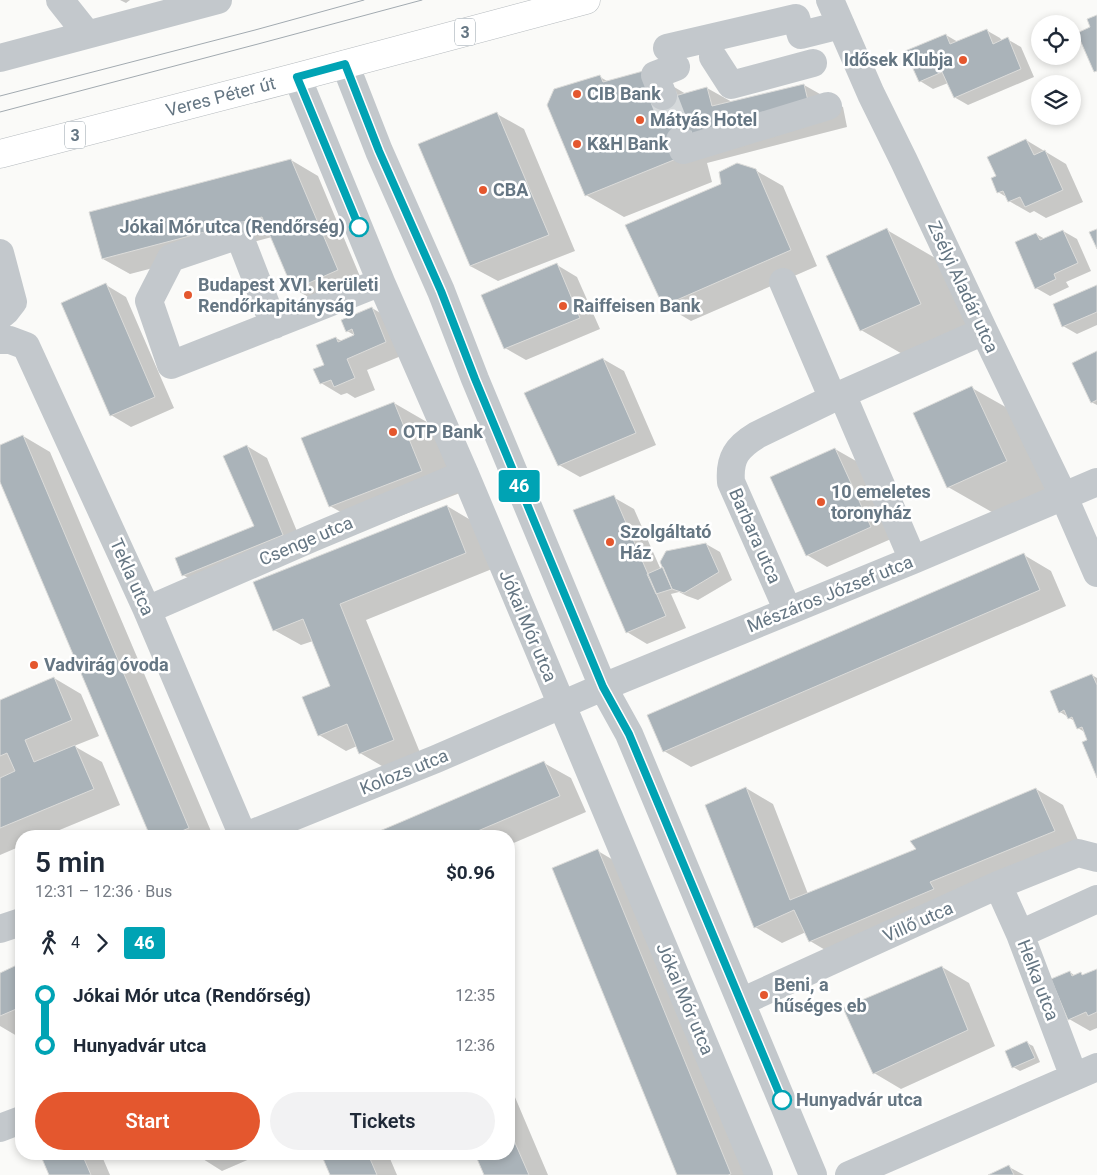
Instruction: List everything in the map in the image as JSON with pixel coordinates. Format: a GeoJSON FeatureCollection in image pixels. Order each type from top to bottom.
{"type":"FeatureCollection","features":[{"type":"Feature","properties":{"kind":"main road","name":"Veres Péter út"},"geometry":{"type":"LineString","coordinates":[[0,154],[586,0]]}},
{"type":"Feature","properties":{"kind":"street"},"geometry":{"type":"LineString","coordinates":[[60,0],[86,34]]}},
{"type":"Feature","properties":{"kind":"street"},"geometry":{"type":"LineString","coordinates":[[0,58],[218,0]]}},
{"type":"Feature","properties":{"kind":"street","name":"Zsélyi Aladár utca"},"geometry":{"type":"LineString","coordinates":[[830,0],[871,94],[1064,496],[1097,573]]}},
{"type":"Feature","properties":{"kind":"street"},"geometry":{"type":"LineString","coordinates":[[663,96],[655,76],[672,57],[796,18],[801,35],[841,25]]}},
{"type":"Feature","properties":{"kind":"street"},"geometry":{"type":"LineString","coordinates":[[713,57],[731,85],[813,63]]}},
{"type":"Feature","properties":{"kind":"street"},"geometry":{"type":"LineString","coordinates":[[345,64],[379,151],[441,291],[475,379],[603,687],[629,734],[813,1175]]}},
{"type":"Feature","properties":{"kind":"street","name":"Jókai Mór utca"},"geometry":{"type":"LineString","coordinates":[[297,77],[381,282],[465,474],[759,1175]]}},
{"type":"Feature","properties":{"kind":"street"},"geometry":{"type":"LineString","coordinates":[[680,140],[683,150],[828,106]]}},
{"type":"Feature","properties":{"kind":"street"},"geometry":{"type":"LineString","coordinates":[[274,325],[238,236],[171,258],[149,301],[170,365],[274,325],[381,282]]}},
{"type":"Feature","properties":{"kind":"street"},"geometry":{"type":"LineString","coordinates":[[0,253],[13,302],[0,316]]}},
{"type":"Feature","properties":{"kind":"street"},"geometry":{"type":"LineString","coordinates":[[783,282],[913,560]]}},
{"type":"Feature","properties":{"kind":"street","name":"Barbara utca"},"geometry":{"type":"LineString","coordinates":[[788,611],[731,482],[732,461],[738,449],[751,438],[984,331]]}},
{"type":"Feature","properties":{"kind":"street","name":"Tekla utca"},"geometry":{"type":"LineString","coordinates":[[0,340],[10,340],[26,346],[147,610],[241,830]]}},
{"type":"Feature","properties":{"kind":"street","name":"Csenge utca"},"geometry":{"type":"LineString","coordinates":[[147,610],[465,474]]}},
{"type":"Feature","properties":{"kind":"street","name":"Mészáros József utca"},"geometry":{"type":"LineString","coordinates":[[561,705],[1097,482]]}},
{"type":"Feature","properties":{"kind":"street","name":"Kolozs utca"},"geometry":{"type":"LineString","coordinates":[[259,830],[436,759],[561,705]]}},
{"type":"Feature","properties":{"kind":"street","name":"Villő utca"},"geometry":{"type":"LineString","coordinates":[[741,1002],[998,885],[1078,853],[1097,858]]}},
{"type":"Feature","properties":{"kind":"street","name":"Helka utca"},"geometry":{"type":"LineString","coordinates":[[998,885],[1086,1072]]}},
{"type":"Feature","properties":{"kind":"street"},"geometry":{"type":"LineString","coordinates":[[1020,934],[1097,899]]}},
{"type":"Feature","properties":{"kind":"street"},"geometry":{"type":"LineString","coordinates":[[0,929],[15,924]]}},
{"type":"Feature","properties":{"kind":"street"},"geometry":{"type":"LineString","coordinates":[[849,1175],[1086,1072]]}},
{"type":"Feature","properties":{"kind":"street"},"geometry":{"type":"LineString","coordinates":[[0,1128],[15,1122]]}},
{"type":"Feature","properties":{"kind":"building"},"geometry":{"type":"Polygon","coordinates":[[[1097,15],[1097,71],[1094,72],[1081,42],[1081,31],[1090,27],[1087,19],[1097,15]]]}},
{"type":"Feature","properties":{"kind":"building","name":"Idősek Klubja"},"geometry":{"type":"Polygon","coordinates":[[[987,29],[993,44],[1008,37],[1021,69],[954,98],[942,72],[919,82],[905,51],[946,34],[950,44],[987,29]]]}},
{"type":"Feature","properties":{"kind":"building"},"geometry":{"type":"Polygon","coordinates":[[[647,70],[657,101],[707,87],[712,106],[804,84],[809,105],[585,196],[547,105],[554,89],[600,75],[603,82],[647,70]]]}},
{"type":"Feature","properties":{"kind":"building","name":"CBA"},"geometry":{"type":"Polygon","coordinates":[[[497,112],[549,235],[470,266],[418,144],[497,112]]]}},
{"type":"Feature","properties":{"kind":"building"},"geometry":{"type":"Polygon","coordinates":[[[1026,139],[1034,155],[1045,150],[1063,190],[1025,207],[1020,197],[1008,202],[1003,191],[997,193],[991,178],[996,176],[987,157],[1026,139]]]}},
{"type":"Feature","properties":{"kind":"building"},"geometry":{"type":"Polygon","coordinates":[[[291,159],[338,270],[293,290],[262,217],[102,259],[89,212],[291,159]]]}},
{"type":"Feature","properties":{"kind":"building"},"geometry":{"type":"Polygon","coordinates":[[[737,163],[756,169],[791,250],[663,306],[625,225],[721,184],[719,172],[737,163]]]}},
{"type":"Feature","properties":{"kind":"building"},"geometry":{"type":"Polygon","coordinates":[[[887,228],[921,304],[860,331],[826,256],[887,228]]]}},
{"type":"Feature","properties":{"kind":"building"},"geometry":{"type":"Polygon","coordinates":[[[1097,229],[1097,249],[1089,232],[1097,229]]]}},
{"type":"Feature","properties":{"kind":"building"},"geometry":{"type":"Polygon","coordinates":[[[1063,230],[1078,263],[1054,274],[1056,279],[1035,289],[1015,242],[1036,233],[1040,240],[1063,230]]]}},
{"type":"Feature","properties":{"kind":"building"},"geometry":{"type":"Polygon","coordinates":[[[557,263],[580,318],[504,349],[481,295],[557,263]]]}},
{"type":"Feature","properties":{"kind":"building"},"geometry":{"type":"Polygon","coordinates":[[[106,283],[155,397],[110,416],[61,303],[106,283]]]}},
{"type":"Feature","properties":{"kind":"building"},"geometry":{"type":"Polygon","coordinates":[[[1097,285],[1097,312],[1062,327],[1053,304],[1097,285]]]}},
{"type":"Feature","properties":{"kind":"building"},"geometry":{"type":"Polygon","coordinates":[[[372,307],[386,342],[347,359],[355,378],[334,387],[331,380],[320,384],[313,369],[324,365],[316,345],[336,337],[338,342],[354,335],[352,329],[346,332],[341,320],[372,307]]]}},
{"type":"Feature","properties":{"kind":"building"},"geometry":{"type":"Polygon","coordinates":[[[1097,351],[1097,400],[1091,403],[1072,363],[1097,351]]]}},
{"type":"Feature","properties":{"kind":"building"},"geometry":{"type":"Polygon","coordinates":[[[603,358],[636,433],[558,466],[524,393],[603,358]]]}},
{"type":"Feature","properties":{"kind":"building"},"geometry":{"type":"Polygon","coordinates":[[[972,386],[1007,461],[947,488],[913,413],[972,386]]]}},
{"type":"Feature","properties":{"kind":"building"},"geometry":{"type":"Polygon","coordinates":[[[394,402],[422,471],[329,507],[301,438],[394,402]]]}},
{"type":"Feature","properties":{"kind":"building"},"geometry":{"type":"Polygon","coordinates":[[[23,435],[189,828],[184,830],[147,830],[0,482],[0,445],[23,435]]]}},
{"type":"Feature","properties":{"kind":"building"},"geometry":{"type":"Polygon","coordinates":[[[247,445],[283,535],[182,576],[175,558],[254,526],[223,456],[247,445]]]}},
{"type":"Feature","properties":{"kind":"building","name":"10 emeletes toronyház"},"geometry":{"type":"Polygon","coordinates":[[[835,448],[871,527],[806,556],[770,477],[835,448]]]}},
{"type":"Feature","properties":{"kind":"building","name":"Szolgáltató Ház"},"geometry":{"type":"Polygon","coordinates":[[[614,495],[666,616],[626,633],[573,510],[614,495]]]}},
{"type":"Feature","properties":{"kind":"building"},"geometry":{"type":"Polygon","coordinates":[[[447,505],[466,553],[340,604],[394,740],[359,754],[347,724],[318,736],[302,697],[330,686],[303,619],[273,631],[253,582],[447,505]]]}},
{"type":"Feature","properties":{"kind":"building"},"geometry":{"type":"Polygon","coordinates":[[[706,543],[719,572],[684,593],[672,589],[660,562],[666,551],[706,543]]]}},
{"type":"Feature","properties":{"kind":"building"},"geometry":{"type":"Polygon","coordinates":[[[1024,553],[1040,590],[663,752],[647,715],[1024,553]]]}},
{"type":"Feature","properties":{"kind":"building"},"geometry":{"type":"Polygon","coordinates":[[[663,567],[672,589],[656,594],[647,574],[663,567]]]}},
{"type":"Feature","properties":{"kind":"building"},"geometry":{"type":"Polygon","coordinates":[[[1092,674],[1097,685],[1097,778],[1082,742],[1087,740],[1082,727],[1077,729],[1072,717],[1068,719],[1064,710],[1059,713],[1050,691],[1092,674]]]}},
{"type":"Feature","properties":{"kind":"building"},"geometry":{"type":"Polygon","coordinates":[[[54,677],[72,720],[25,740],[34,762],[75,745],[94,789],[0,828],[0,778],[15,771],[7,753],[0,756],[0,700],[54,677]]]}},
{"type":"Feature","properties":{"kind":"building"},"geometry":{"type":"Polygon","coordinates":[[[544,761],[560,796],[480,830],[382,830],[544,761]]]}},
{"type":"Feature","properties":{"kind":"building"},"geometry":{"type":"Polygon","coordinates":[[[746,787],[790,900],[916,849],[910,841],[1036,788],[1055,831],[930,882],[934,889],[809,942],[794,910],[754,928],[705,805],[746,787]]]}},
{"type":"Feature","properties":{"kind":"building"},"geometry":{"type":"Polygon","coordinates":[[[598,849],[731,1174],[677,1175],[552,868],[598,849]]]}},
{"type":"Feature","properties":{"kind":"building"},"geometry":{"type":"Polygon","coordinates":[[[15,966],[15,1010],[0,1016],[0,973],[15,966]]]}},
{"type":"Feature","properties":{"kind":"building"},"geometry":{"type":"Polygon","coordinates":[[[942,966],[968,1030],[873,1074],[843,1008],[942,966]]]}},
{"type":"Feature","properties":{"kind":"building"},"geometry":{"type":"Polygon","coordinates":[[[1097,969],[1097,1012],[1088,1016],[1086,1012],[1068,1020],[1051,979],[1070,971],[1072,976],[1081,972],[1082,975],[1097,969]]]}},
{"type":"Feature","properties":{"kind":"building"},"geometry":{"type":"Polygon","coordinates":[[[1027,1041],[1035,1058],[1012,1068],[1005,1051],[1027,1041]]]}},
{"type":"Feature","properties":{"kind":"building"},"geometry":{"type":"Polygon","coordinates":[[[515,1143],[529,1175],[484,1175],[478,1160],[515,1160],[515,1143]]]}},
{"type":"Feature","properties":{"kind":"building"},"geometry":{"type":"Polygon","coordinates":[[[43,1160],[85,1160],[91,1175],[49,1175],[43,1160]]]}},
{"type":"Feature","properties":{"kind":"building"},"geometry":{"type":"Polygon","coordinates":[[[324,1160],[371,1160],[377,1175],[330,1175],[324,1160]]]}},
{"type":"Feature","properties":{"kind":"building"},"geometry":{"type":"Polygon","coordinates":[[[1009,1165],[1014,1175],[988,1175],[1009,1165]]]}},
{"type":"Feature","properties":{"kind":"tunnel"},"geometry":{"type":"LineString","coordinates":[[663,96],[680,140]]}},
{"type":"Feature","properties":{"kind":"tram line"},"geometry":{"type":"LineString","coordinates":[[0,96],[364,0]]}},
{"type":"Feature","properties":{"kind":"tram line"},"geometry":{"type":"LineString","coordinates":[[0,112],[422,0]]}},
{"type":"Feature","properties":{"kind":"bus line","name":"46"},"geometry":{"type":"LineString","coordinates":[[359,227],[297,77],[345,64],[379,151],[441,291],[475,379],[603,687],[629,734],[782,1100]]}},
{"type":"Feature","properties":{"kind":"place","name":"Idősek Klubja"},"geometry":{"type":"Point","coordinates":[963,60]}},
{"type":"Feature","properties":{"kind":"place","name":"CIB Bank"},"geometry":{"type":"Point","coordinates":[577,94]}},
{"type":"Feature","properties":{"kind":"place","name":"Mátyás Hotel"},"geometry":{"type":"Point","coordinates":[640,120]}},
{"type":"Feature","properties":{"kind":"place","name":"K&H Bank"},"geometry":{"type":"Point","coordinates":[577,144]}},
{"type":"Feature","properties":{"kind":"place","name":"CBA"},"geometry":{"type":"Point","coordinates":[483,190]}},
{"type":"Feature","properties":{"kind":"place","name":"Jókai Mór utca (Rendőrség)"},"geometry":{"type":"Point","coordinates":[359,227]}},
{"type":"Feature","properties":{"kind":"place","name":"Budapest XVI. kerületi Rendőrkapitányság"},"geometry":{"type":"Point","coordinates":[188,295]}},
{"type":"Feature","properties":{"kind":"place","name":"Raiffeisen Bank"},"geometry":{"type":"Point","coordinates":[563,306]}},
{"type":"Feature","properties":{"kind":"place","name":"OTP Bank"},"geometry":{"type":"Point","coordinates":[393,432]}},
{"type":"Feature","properties":{"kind":"place","name":"10 emeletes toronyház"},"geometry":{"type":"Point","coordinates":[821,502]}},
{"type":"Feature","properties":{"kind":"place","name":"Szolgáltató Ház"},"geometry":{"type":"Point","coordinates":[610,542]}},
{"type":"Feature","properties":{"kind":"place","name":"Vadvirág óvoda"},"geometry":{"type":"Point","coordinates":[34,665]}},
{"type":"Feature","properties":{"kind":"place","name":"Beni, a hűséges eb"},"geometry":{"type":"Point","coordinates":[764,995]}},
{"type":"Feature","properties":{"kind":"place","name":"Hunyadvár utca"},"geometry":{"type":"Point","coordinates":[782,1100]}}]}
